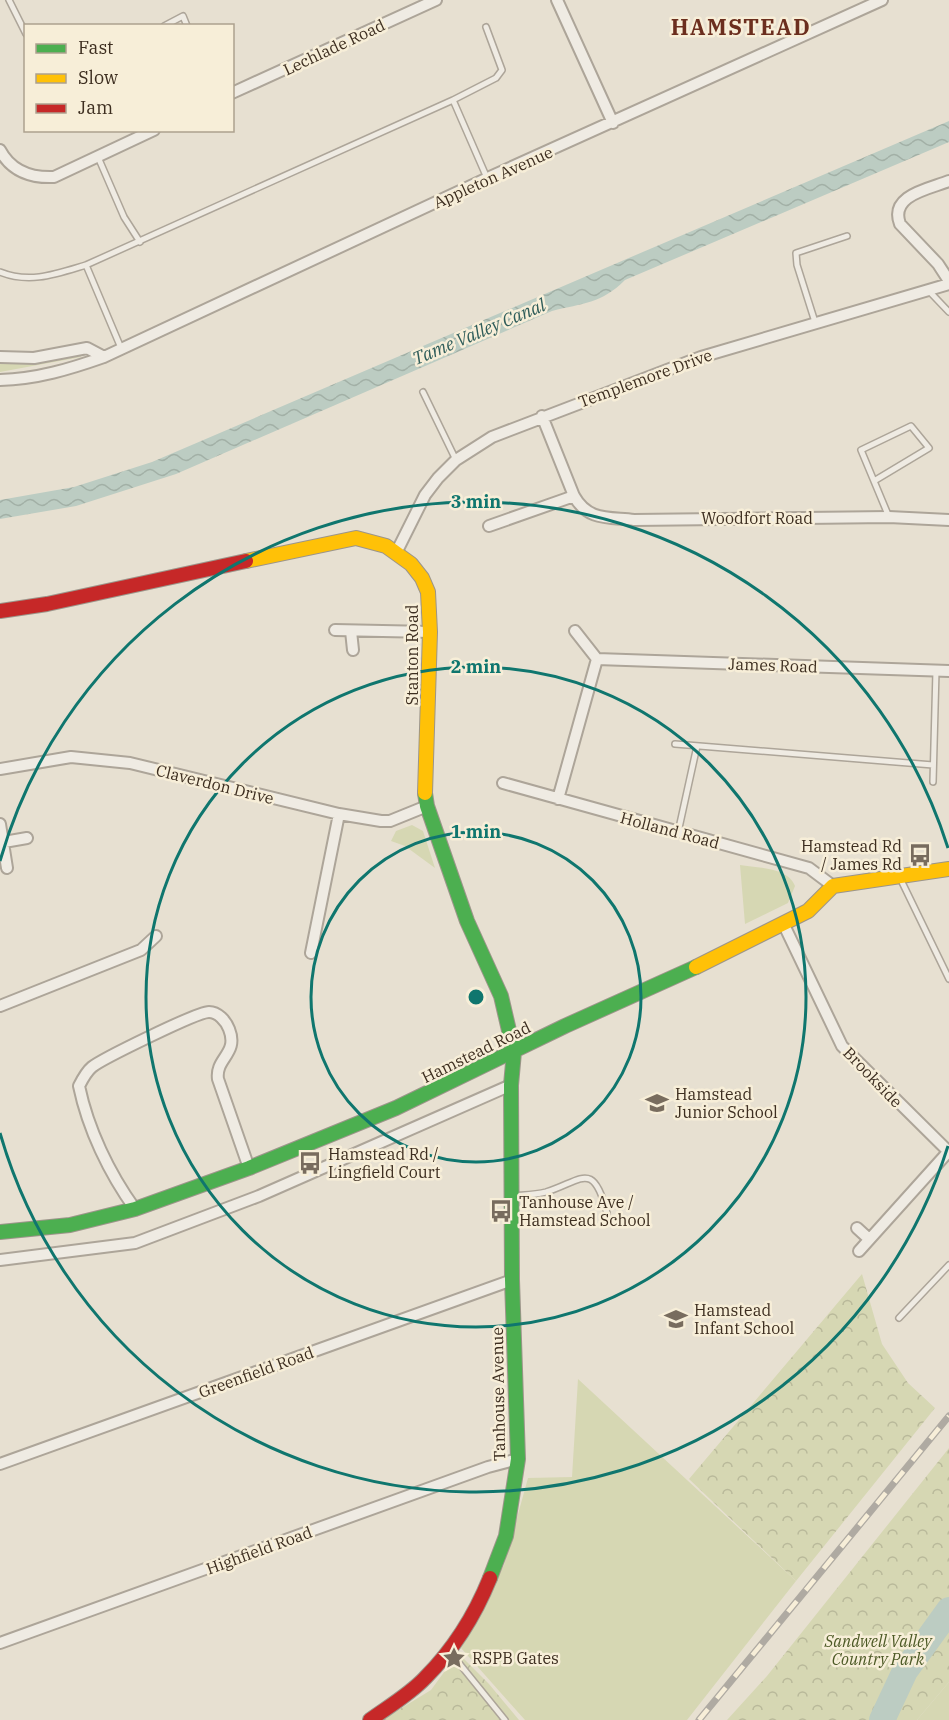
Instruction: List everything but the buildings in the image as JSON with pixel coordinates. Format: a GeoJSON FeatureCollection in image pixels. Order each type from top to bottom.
{"type":"FeatureCollection","features":[{"type":"Feature","properties":{"kind":"street","name":"Lechlade Road"},"geometry":{"type":"LineString","coordinates":[[234,92],[436,0]]}},
{"type":"Feature","properties":{"kind":"street"},"geometry":{"type":"LineString","coordinates":[[557,0],[613,123]]}},
{"type":"Feature","properties":{"kind":"street","name":"Appleton Avenue"},"geometry":{"type":"LineString","coordinates":[[0,380],[22,380],[65,371],[104,357],[487,178],[882,0]]}},
{"type":"Feature","properties":{"kind":"street"},"geometry":{"type":"LineString","coordinates":[[0,150],[5,160],[19,171],[38,178],[54,177],[150,132]]}},
{"type":"Feature","properties":{"kind":"street"},"geometry":{"type":"LineString","coordinates":[[949,181],[906,197],[897,208],[900,224],[938,264],[949,282]]}},
{"type":"Feature","properties":{"kind":"street","name":"Templemore Drive"},"geometry":{"type":"LineString","coordinates":[[396,553],[425,495],[456,460],[492,436],[654,372],[815,322],[928,291],[949,282]]}},
{"type":"Feature","properties":{"kind":"street"},"geometry":{"type":"LineString","coordinates":[[0,357],[34,358],[87,348],[104,357]]}},
{"type":"Feature","properties":{"kind":"street","name":"Woodfort Road"},"geometry":{"type":"LineString","coordinates":[[542,416],[580,508],[595,516],[634,520],[889,517],[949,520]]}},
{"type":"Feature","properties":{"kind":"street"},"geometry":{"type":"LineString","coordinates":[[489,526],[574,496]]}},
{"type":"Feature","properties":{"kind":"street","name":"Stanton Road"},"geometry":{"type":"LineString","coordinates":[[0,611],[59,602],[356,538],[375,542],[396,553],[423,578],[428,592],[430,632],[424,780],[428,806],[467,921],[501,996],[514,1052]]}},
{"type":"Feature","properties":{"kind":"street"},"geometry":{"type":"LineString","coordinates":[[336,630],[430,632]]}},
{"type":"Feature","properties":{"kind":"street"},"geometry":{"type":"LineString","coordinates":[[351,631],[353,650]]}},
{"type":"Feature","properties":{"kind":"street"},"geometry":{"type":"LineString","coordinates":[[558,799],[597,659],[574,631]]}},
{"type":"Feature","properties":{"kind":"street","name":"James Road"},"geometry":{"type":"LineString","coordinates":[[597,659],[949,671]]}},
{"type":"Feature","properties":{"kind":"street","name":"Claverdon Drive"},"geometry":{"type":"LineString","coordinates":[[0,769],[71,757],[130,763],[339,814],[390,821],[428,806]]}},
{"type":"Feature","properties":{"kind":"street","name":"Holland Road"},"geometry":{"type":"LineString","coordinates":[[503,783],[809,868],[833,886]]}},
{"type":"Feature","properties":{"kind":"street"},"geometry":{"type":"LineString","coordinates":[[311,953],[339,814]]}},
{"type":"Feature","properties":{"kind":"street"},"geometry":{"type":"LineString","coordinates":[[0,824],[7,868]]}},
{"type":"Feature","properties":{"kind":"street"},"geometry":{"type":"LineString","coordinates":[[4,842],[27,838]]}},
{"type":"Feature","properties":{"kind":"street"},"geometry":{"type":"LineString","coordinates":[[833,886],[949,869]]}},
{"type":"Feature","properties":{"kind":"street","name":"Hamstead Road"},"geometry":{"type":"LineString","coordinates":[[0,1232],[70,1225],[135,1209],[249,1168],[396,1108],[565,1026],[669,981],[784,925],[808,911],[833,886]]}},
{"type":"Feature","properties":{"kind":"street","name":"Brookside"},"geometry":{"type":"LineString","coordinates":[[784,925],[842,1046],[949,1151],[858,1251]]}},
{"type":"Feature","properties":{"kind":"street"},"geometry":{"type":"LineString","coordinates":[[302,933],[314,936]]}},
{"type":"Feature","properties":{"kind":"street"},"geometry":{"type":"LineString","coordinates":[[0,1006],[141,950],[156,936]]}},
{"type":"Feature","properties":{"kind":"street"},"geometry":{"type":"LineString","coordinates":[[135,1209],[103,1154],[79,1086],[93,1067],[191,1017],[210,1012],[220,1016],[229,1029],[232,1044],[229,1054],[220,1064],[218,1079],[249,1168]]}},
{"type":"Feature","properties":{"kind":"street","name":"Tanhouse Avenue"},"geometry":{"type":"LineString","coordinates":[[370,1720],[424,1680],[449,1651],[479,1600],[506,1536],[518,1459],[511,1196],[511,1085],[514,1052]]}},
{"type":"Feature","properties":{"kind":"street"},"geometry":{"type":"LineString","coordinates":[[0,1260],[135,1243],[259,1196],[511,1085]]}},
{"type":"Feature","properties":{"kind":"street"},"geometry":{"type":"LineString","coordinates":[[857,1228],[869,1239]]}},
{"type":"Feature","properties":{"kind":"street","name":"Greenfield Road"},"geometry":{"type":"LineString","coordinates":[[0,1464],[512,1280]]}},
{"type":"Feature","properties":{"kind":"street","name":"Highfield Road"},"geometry":{"type":"LineString","coordinates":[[0,1643],[488,1467],[518,1459]]}},
{"type":"Feature","properties":{"kind":"lane"},"geometry":{"type":"LineString","coordinates":[[9,0],[24,30]]}},
{"type":"Feature","properties":{"kind":"lane"},"geometry":{"type":"LineString","coordinates":[[168,24],[183,16],[186,24]]}},
{"type":"Feature","properties":{"kind":"lane"},"geometry":{"type":"LineString","coordinates":[[0,272],[14,278],[38,279],[86,265],[453,100],[496,78],[502,70],[486,27]]}},
{"type":"Feature","properties":{"kind":"lane"},"geometry":{"type":"LineString","coordinates":[[453,100],[487,178]]}},
{"type":"Feature","properties":{"kind":"lane"},"geometry":{"type":"LineString","coordinates":[[98,157],[124,217],[140,242]]}},
{"type":"Feature","properties":{"kind":"lane"},"geometry":{"type":"LineString","coordinates":[[815,322],[797,265],[796,253],[847,236]]}},
{"type":"Feature","properties":{"kind":"lane"},"geometry":{"type":"LineString","coordinates":[[86,265],[121,348]]}},
{"type":"Feature","properties":{"kind":"lane"},"geometry":{"type":"LineString","coordinates":[[928,291],[949,312]]}},
{"type":"Feature","properties":{"kind":"lane"},"geometry":{"type":"LineString","coordinates":[[423,392],[456,460]]}},
{"type":"Feature","properties":{"kind":"lane"},"geometry":{"type":"LineString","coordinates":[[874,481],[929,448],[911,426],[861,450],[889,517]]}},
{"type":"Feature","properties":{"kind":"lane"},"geometry":{"type":"LineString","coordinates":[[933,782],[936,671]]}},
{"type":"Feature","properties":{"kind":"lane"},"geometry":{"type":"LineString","coordinates":[[675,744],[933,765]]}},
{"type":"Feature","properties":{"kind":"lane"},"geometry":{"type":"LineString","coordinates":[[679,828],[697,746]]}},
{"type":"Feature","properties":{"kind":"lane"},"geometry":{"type":"LineString","coordinates":[[899,876],[949,979]]}},
{"type":"Feature","properties":{"kind":"lane"},"geometry":{"type":"LineString","coordinates":[[511,1196],[539,1194],[577,1177],[589,1179],[594,1182],[607,1213]]}},
{"type":"Feature","properties":{"kind":"lane"},"geometry":{"type":"LineString","coordinates":[[899,1318],[949,1265]]}},
{"type":"Feature","properties":{"kind":"lane"},"geometry":{"type":"LineString","coordinates":[[449,1651],[505,1720]]}},
{"type":"Feature","properties":{"kind":"green space"},"geometry":{"type":"Polygon","coordinates":[[[79,353],[81,357],[0,372],[0,360],[79,353]]]}},
{"type":"Feature","properties":{"kind":"green space"},"geometry":{"type":"Polygon","coordinates":[[[412,825],[423,831],[435,868],[405,846],[391,841],[396,831],[412,825]]]}},
{"type":"Feature","properties":{"kind":"green space"},"geometry":{"type":"Polygon","coordinates":[[[740,865],[786,875],[795,886],[788,903],[745,924],[740,865]]]}},
{"type":"Feature","properties":{"kind":"green space"},"geometry":{"type":"Polygon","coordinates":[[[862,1274],[882,1344],[908,1383],[935,1408],[796,1581],[689,1479],[862,1274]]]}},
{"type":"Feature","properties":{"kind":"green space"},"geometry":{"type":"Polygon","coordinates":[[[578,1379],[796,1581],[687,1720],[525,1720],[461,1648],[504,1565],[528,1478],[572,1477],[578,1379]]]}},
{"type":"Feature","properties":{"kind":"green space","name":"Sandwell Valley Country Park"},"geometry":{"type":"Polygon","coordinates":[[[949,1448],[949,1682],[917,1720],[727,1720],[767,1676],[949,1448]]]}},
{"type":"Feature","properties":{"kind":"green space"},"geometry":{"type":"Polygon","coordinates":[[[458,1653],[489,1684],[519,1720],[382,1720],[431,1690],[458,1653]]]}},
{"type":"Feature","properties":{"kind":"green space"},"geometry":{"type":"Polygon","coordinates":[[[949,1682],[949,1720],[917,1720],[949,1682]]]}},
{"type":"Feature","properties":{"kind":"water","name":"Tame Valley Canal"},"geometry":{"type":"Polygon","coordinates":[[[949,121],[949,142],[625,280],[600,298],[552,311],[176,474],[76,506],[0,519],[0,500],[74,487],[152,462],[949,121]]]}},
{"type":"Feature","properties":{"kind":"waterway"},"geometry":{"type":"LineString","coordinates":[[882,1720],[905,1671],[949,1610]]}},
{"type":"Feature","properties":{"kind":"railway"},"geometry":{"type":"LineString","coordinates":[[699,1720],[949,1416]]}},
{"type":"Feature","properties":{"kind":"traffic: fast"},"geometry":{"type":"LineString","coordinates":[[425,793],[427,806],[467,921],[501,996],[514,1052],[511,1085],[512,1280],[518,1459],[506,1536],[490,1578]]}},
{"type":"Feature","properties":{"kind":"traffic: fast"},"geometry":{"type":"LineString","coordinates":[[0,1232],[70,1225],[135,1209],[249,1168],[396,1108],[565,1026],[696,967]]}},
{"type":"Feature","properties":{"kind":"traffic: slow"},"geometry":{"type":"LineString","coordinates":[[246,561],[356,538],[386,546],[411,564],[422,578],[428,592],[430,632],[425,793]]}},
{"type":"Feature","properties":{"kind":"traffic: slow"},"geometry":{"type":"LineString","coordinates":[[696,967],[808,911],[833,886],[949,869]]}},
{"type":"Feature","properties":{"kind":"traffic: jam"},"geometry":{"type":"LineString","coordinates":[[0,611],[47,604],[246,561]]}},
{"type":"Feature","properties":{"kind":"traffic: jam"},"geometry":{"type":"LineString","coordinates":[[370,1720],[419,1684],[445,1656],[462,1631],[490,1578]]}},
{"type":"Feature","properties":{"kind":"place","name":"Hamstead Rd / James Rd"},"geometry":{"type":"Point","coordinates":[920,855]}},
{"type":"Feature","properties":{"kind":"place","name":"Hamstead Junior School"},"geometry":{"type":"Point","coordinates":[657,1103]}},
{"type":"Feature","properties":{"kind":"place","name":"Hamstead Rd / Lingfield Court"},"geometry":{"type":"Point","coordinates":[310,1163]}},
{"type":"Feature","properties":{"kind":"place","name":"Tanhouse Ave / Hamstead School"},"geometry":{"type":"Point","coordinates":[501,1211]}},
{"type":"Feature","properties":{"kind":"place","name":"Hamstead Infant School"},"geometry":{"type":"Point","coordinates":[676,1319]}},
{"type":"Feature","properties":{"kind":"place","name":"RSPB Gates"},"geometry":{"type":"Point","coordinates":[454,1658]}},
{"type":"Feature","properties":{"kind":"district","name":"HAMSTEAD"},"geometry":{"type":"Point","coordinates":[741,27]}}]}
